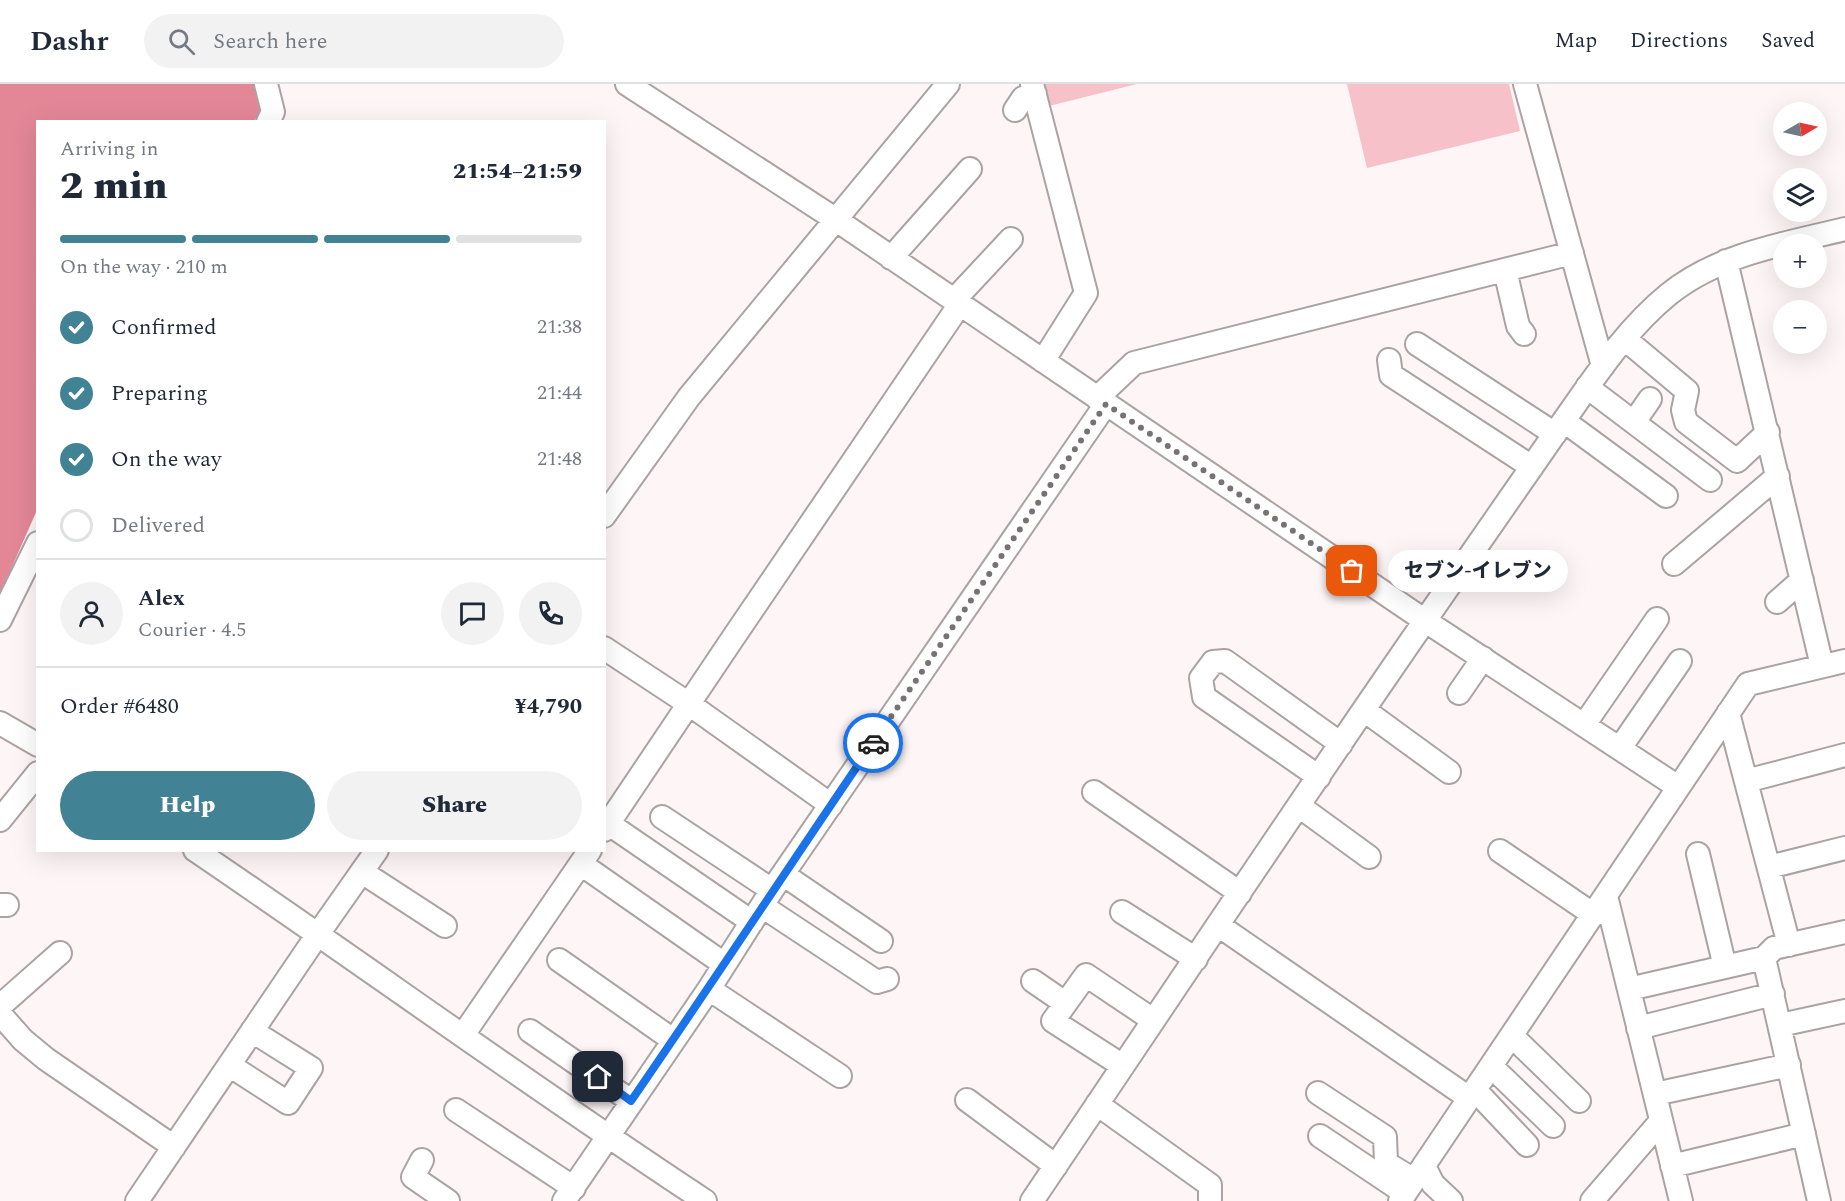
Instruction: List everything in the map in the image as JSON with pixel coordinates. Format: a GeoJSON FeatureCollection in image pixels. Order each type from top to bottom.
{"type":"FeatureCollection","features":[{"type":"Feature","properties":{"kind":"street"},"geometry":{"type":"LineString","coordinates":[[266,84],[273,112],[269,120]]}},
{"type":"Feature","properties":{"kind":"street"},"geometry":{"type":"LineString","coordinates":[[627,84],[835,219],[1424,620],[1678,787]]}},
{"type":"Feature","properties":{"kind":"street"},"geometry":{"type":"LineString","coordinates":[[606,513],[689,397],[948,84]]}},
{"type":"Feature","properties":{"kind":"street"},"geometry":{"type":"LineString","coordinates":[[1525,84],[1603,366]]}},
{"type":"Feature","properties":{"kind":"street"},"geometry":{"type":"LineString","coordinates":[[1015,110],[1023,98],[1034,89],[1086,293],[1043,361]]}},
{"type":"Feature","properties":{"kind":"street"},"geometry":{"type":"LineString","coordinates":[[891,258],[970,170]]}},
{"type":"Feature","properties":{"kind":"street"},"geometry":{"type":"LineString","coordinates":[[1032,1201],[1424,620],[1587,387],[1625,339],[1668,294],[1693,277],[1726,261],[1755,251],[1845,229]]}},
{"type":"Feature","properties":{"kind":"street"},"geometry":{"type":"LineString","coordinates":[[881,942],[767,898],[607,827],[957,302],[1000,242]]}},
{"type":"Feature","properties":{"kind":"street"},"geometry":{"type":"LineString","coordinates":[[456,1110],[569,1194],[709,989],[767,898],[1102,401],[1134,363],[1572,254]]}},
{"type":"Feature","properties":{"kind":"street"},"geometry":{"type":"LineString","coordinates":[[1726,261],[1822,666]]}},
{"type":"Feature","properties":{"kind":"street"},"geometry":{"type":"LineString","coordinates":[[1505,270],[1518,326],[1524,334]]}},
{"type":"Feature","properties":{"kind":"street"},"geometry":{"type":"LineString","coordinates":[[1625,339],[1687,391],[1683,410],[1686,422],[1737,460],[1768,432]]}},
{"type":"Feature","properties":{"kind":"street"},"geometry":{"type":"LineString","coordinates":[[1417,344],[1559,427],[1666,496]]}},
{"type":"Feature","properties":{"kind":"street"},"geometry":{"type":"LineString","coordinates":[[1389,360],[1391,375],[1532,467]]}},
{"type":"Feature","properties":{"kind":"street"},"geometry":{"type":"LineString","coordinates":[[1587,387],[1710,480]]}},
{"type":"Feature","properties":{"kind":"street"},"geometry":{"type":"LineString","coordinates":[[1634,422],[1650,399]]}},
{"type":"Feature","properties":{"kind":"street"},"geometry":{"type":"LineString","coordinates":[[1674,564],[1778,476]]}},
{"type":"Feature","properties":{"kind":"street"},"geometry":{"type":"LineString","coordinates":[[0,620],[36,547]]}},
{"type":"Feature","properties":{"kind":"street"},"geometry":{"type":"LineString","coordinates":[[1777,602],[1802,579]]}},
{"type":"Feature","properties":{"kind":"street"},"geometry":{"type":"LineString","coordinates":[[1584,725],[1657,619]]}},
{"type":"Feature","properties":{"kind":"street"},"geometry":{"type":"LineString","coordinates":[[606,649],[689,704],[831,805]]}},
{"type":"Feature","properties":{"kind":"street"},"geometry":{"type":"LineString","coordinates":[[1459,693],[1483,658]]}},
{"type":"Feature","properties":{"kind":"street"},"geometry":{"type":"LineString","coordinates":[[1319,777],[1204,697],[1201,678],[1213,662],[1225,661],[1341,744]]}},
{"type":"Feature","properties":{"kind":"street"},"geometry":{"type":"LineString","coordinates":[[1620,748],[1680,661]]}},
{"type":"Feature","properties":{"kind":"street"},"geometry":{"type":"LineString","coordinates":[[1411,1185],[1748,684],[1845,661]]}},
{"type":"Feature","properties":{"kind":"street"},"geometry":{"type":"LineString","coordinates":[[1364,710],[1449,772]]}},
{"type":"Feature","properties":{"kind":"street"},"geometry":{"type":"LineString","coordinates":[[1728,713],[1789,945]]}},
{"type":"Feature","properties":{"kind":"street"},"geometry":{"type":"LineString","coordinates":[[0,723],[36,744]]}},
{"type":"Feature","properties":{"kind":"street"},"geometry":{"type":"LineString","coordinates":[[1746,781],[1845,754]]}},
{"type":"Feature","properties":{"kind":"street"},"geometry":{"type":"LineString","coordinates":[[0,820],[36,775]]}},
{"type":"Feature","properties":{"kind":"street"},"geometry":{"type":"LineString","coordinates":[[1094,792],[1240,893]]}},
{"type":"Feature","properties":{"kind":"street"},"geometry":{"type":"LineString","coordinates":[[1299,806],[1369,857]]}},
{"type":"Feature","properties":{"kind":"street"},"geometry":{"type":"LineString","coordinates":[[662,817],[877,982],[887,979]]}},
{"type":"Feature","properties":{"kind":"street"},"geometry":{"type":"LineString","coordinates":[[1769,867],[1845,848]]}},
{"type":"Feature","properties":{"kind":"street"},"geometry":{"type":"LineString","coordinates":[[1500,851],[1594,915]]}},
{"type":"Feature","properties":{"kind":"street"},"geometry":{"type":"LineString","coordinates":[[198,852],[607,1137],[705,1201]]}},
{"type":"Feature","properties":{"kind":"street"},"geometry":{"type":"LineString","coordinates":[[137,1201],[376,852]]}},
{"type":"Feature","properties":{"kind":"street"},"geometry":{"type":"LineString","coordinates":[[1698,854],[1725,967]]}},
{"type":"Feature","properties":{"kind":"street"},"geometry":{"type":"LineString","coordinates":[[463,1035],[586,857],[724,964]]}},
{"type":"Feature","properties":{"kind":"street"},"geometry":{"type":"LineString","coordinates":[[362,872],[445,926]]}},
{"type":"Feature","properties":{"kind":"street"},"geometry":{"type":"LineString","coordinates":[[1606,896],[1681,1201]]}},
{"type":"Feature","properties":{"kind":"street"},"geometry":{"type":"LineString","coordinates":[[1122,912],[1196,958]]}},
{"type":"Feature","properties":{"kind":"street"},"geometry":{"type":"LineString","coordinates":[[1218,925],[1472,1094],[1527,1145]]}},
{"type":"Feature","properties":{"kind":"street"},"geometry":{"type":"LineString","coordinates":[[1629,989],[1764,958],[1774,948],[1845,932]]}},
{"type":"Feature","properties":{"kind":"street"},"geometry":{"type":"LineString","coordinates":[[0,1006],[60,953]]}},
{"type":"Feature","properties":{"kind":"street"},"geometry":{"type":"LineString","coordinates":[[1764,958],[1819,1201]]}},
{"type":"Feature","properties":{"kind":"street"},"geometry":{"type":"LineString","coordinates":[[559,960],[673,1040]]}},
{"type":"Feature","properties":{"kind":"street"},"geometry":{"type":"LineString","coordinates":[[1123,1066],[1053,1021],[1065,1003],[1086,975],[1154,1020]]}},
{"type":"Feature","properties":{"kind":"street"},"geometry":{"type":"LineString","coordinates":[[1033,981],[1065,1003]]}},
{"type":"Feature","properties":{"kind":"street"},"geometry":{"type":"LineString","coordinates":[[709,989],[840,1076]]}},
{"type":"Feature","properties":{"kind":"street"},"geometry":{"type":"LineString","coordinates":[[1638,1028],[1773,994]]}},
{"type":"Feature","properties":{"kind":"street"},"geometry":{"type":"LineString","coordinates":[[1780,1025],[1845,1011]]}},
{"type":"Feature","properties":{"kind":"street"},"geometry":{"type":"LineString","coordinates":[[0,1014],[23,1040],[46,1059],[174,1146]]}},
{"type":"Feature","properties":{"kind":"street"},"geometry":{"type":"LineString","coordinates":[[229,1065],[288,1103],[311,1068],[252,1031]]}},
{"type":"Feature","properties":{"kind":"street"},"geometry":{"type":"LineString","coordinates":[[530,1031],[631,1101]]}},
{"type":"Feature","properties":{"kind":"street"},"geometry":{"type":"LineString","coordinates":[[1512,1036],[1579,1101]]}},
{"type":"Feature","properties":{"kind":"street"},"geometry":{"type":"LineString","coordinates":[[1655,1094],[1789,1065]]}},
{"type":"Feature","properties":{"kind":"street"},"geometry":{"type":"LineString","coordinates":[[1491,1066],[1552,1126]]}},
{"type":"Feature","properties":{"kind":"street"},"geometry":{"type":"LineString","coordinates":[[1318,1093],[1385,1137],[1386,1163],[1411,1185]]}},
{"type":"Feature","properties":{"kind":"street"},"geometry":{"type":"LineString","coordinates":[[967,1100],[1056,1166]]}},
{"type":"Feature","properties":{"kind":"street"},"geometry":{"type":"LineString","coordinates":[[1097,1104],[1210,1185],[1210,1199]]}},
{"type":"Feature","properties":{"kind":"street"},"geometry":{"type":"LineString","coordinates":[[1601,1197],[1661,1121]]}},
{"type":"Feature","properties":{"kind":"street"},"geometry":{"type":"LineString","coordinates":[[1672,1166],[1804,1134]]}},
{"type":"Feature","properties":{"kind":"street"},"geometry":{"type":"LineString","coordinates":[[1320,1136],[1411,1185],[1433,1184],[1451,1201]]}},
{"type":"Feature","properties":{"kind":"street"},"geometry":{"type":"LineString","coordinates":[[412,1177],[448,1201]]}},
{"type":"Feature","properties":{"kind":"shaded area"},"geometry":{"type":"Polygon","coordinates":[[[0,84],[261,84],[266,105],[255,120],[36,120],[36,512],[0,594],[0,84]]]}},
{"type":"Feature","properties":{"kind":"shaded area"},"geometry":{"type":"Polygon","coordinates":[[[1039,84],[1137,84],[1045,107],[1039,84]]]}},
{"type":"Feature","properties":{"kind":"shaded area"},"geometry":{"type":"Polygon","coordinates":[[[1347,84],[1509,84],[1520,131],[1367,168],[1347,84]]]}},
{"type":"Feature","properties":{"kind":"way so far"},"geometry":{"type":"LineString","coordinates":[[873,743],[1106,404],[1352,571]]}},
{"type":"Feature","properties":{"kind":"place","name":"セブン-イレブン"},"geometry":{"type":"Point","coordinates":[1352,571]}},
{"type":"Feature","properties":{"kind":"route"},"geometry":{"type":"LineString","coordinates":[[598,1077],[631,1101],[709,989],[772,890],[873,743]]}}]}
